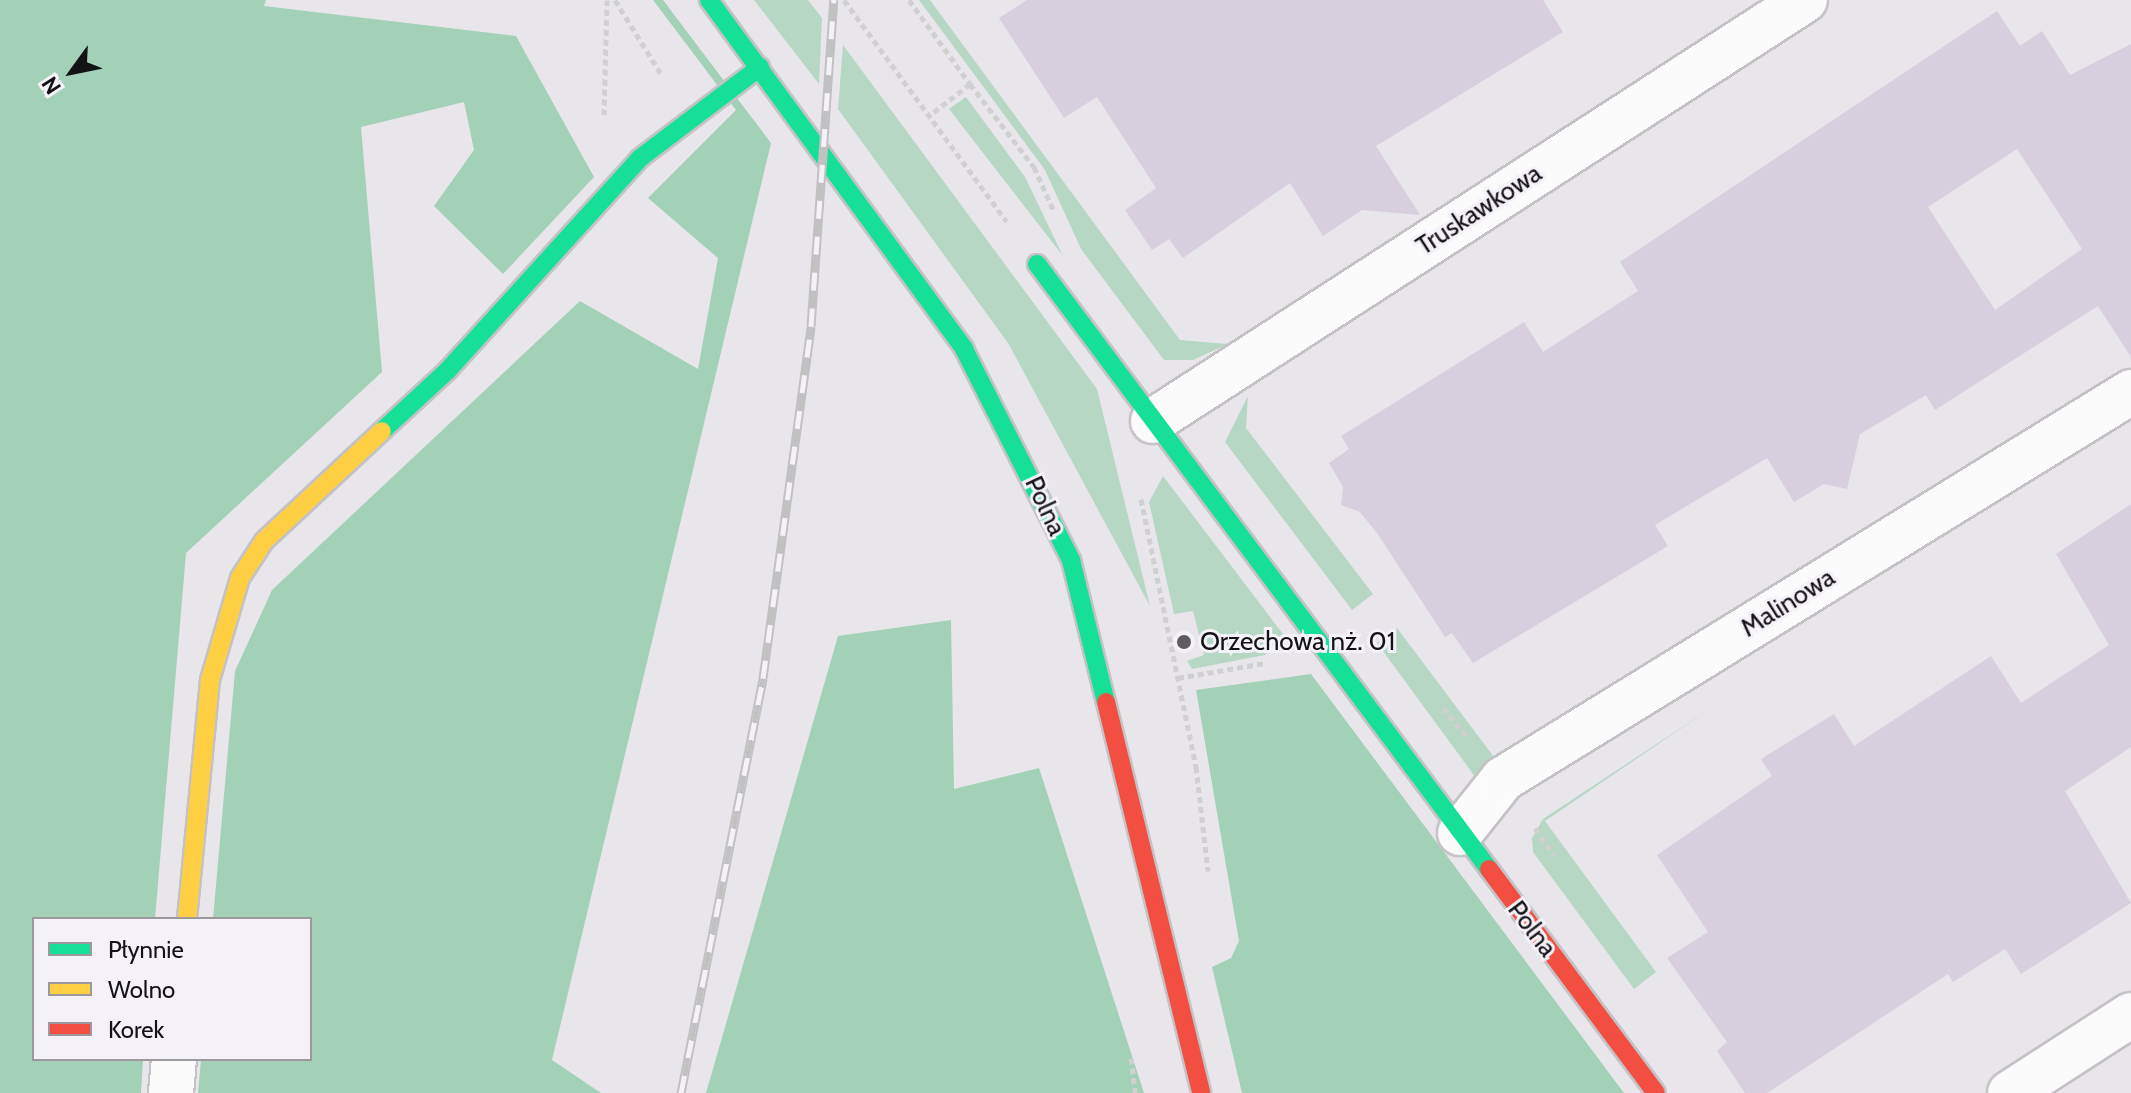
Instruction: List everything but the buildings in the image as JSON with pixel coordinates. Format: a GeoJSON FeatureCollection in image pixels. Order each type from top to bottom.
{"type":"FeatureCollection","features":[{"type":"Feature","properties":{"kind":"street","name":"Polna"},"geometry":{"type":"LineString","coordinates":[[709,0],[964,349],[1071,560],[1201,1093]]}},
{"type":"Feature","properties":{"kind":"street","name":"Truskawkowa"},"geometry":{"type":"LineString","coordinates":[[1153,421],[1805,0]]}},
{"type":"Feature","properties":{"kind":"street"},"geometry":{"type":"LineString","coordinates":[[187,917],[210,680],[240,578],[264,541],[448,370],[639,159],[760,67]]}},
{"type":"Feature","properties":{"kind":"street","name":"Polna"},"geometry":{"type":"LineString","coordinates":[[1037,264],[1656,1093]]}},
{"type":"Feature","properties":{"kind":"street","name":"Malinowa"},"geometry":{"type":"LineString","coordinates":[[1460,833],[1503,779],[2131,392]]}},
{"type":"Feature","properties":{"kind":"street"},"geometry":{"type":"LineString","coordinates":[[2010,1093],[2131,1015]]}},
{"type":"Feature","properties":{"kind":"street"},"geometry":{"type":"LineString","coordinates":[[171,1093],[174,1061]]}},
{"type":"Feature","properties":{"kind":"path"},"geometry":{"type":"LineString","coordinates":[[615,0],[648,52]]}},
{"type":"Feature","properties":{"kind":"path"},"geometry":{"type":"LineString","coordinates":[[844,0],[1037,264]]}},
{"type":"Feature","properties":{"kind":"path"},"geometry":{"type":"LineString","coordinates":[[909,0],[970,84],[930,115]]}},
{"type":"Feature","properties":{"kind":"path"},"geometry":{"type":"LineString","coordinates":[[1178,678],[1278,661],[1314,636]]}},
{"type":"Feature","properties":{"kind":"green space"},"geometry":{"type":"Polygon","coordinates":[[[0,0],[266,0],[264,6],[516,36],[594,177],[503,274],[434,206],[474,150],[464,102],[361,127],[382,372],[186,553],[155,917],[32,917],[32,1061],[143,1061],[141,1093],[0,1093],[0,0]]]}},
{"type":"Feature","properties":{"kind":"green space"},"geometry":{"type":"Polygon","coordinates":[[[653,0],[663,0],[771,143],[552,1060],[601,1093],[198,1093],[201,1061],[312,1061],[312,917],[213,917],[235,671],[272,590],[580,301],[698,369],[718,258],[648,198],[736,110],[653,0]]]}},
{"type":"Feature","properties":{"kind":"green space"},"geometry":{"type":"Polygon","coordinates":[[[754,0],[808,0],[822,18],[819,84],[754,0]]]}},
{"type":"Feature","properties":{"kind":"green space"},"geometry":{"type":"Polygon","coordinates":[[[919,0],[930,0],[1180,340],[1228,344],[1193,360],[1164,360],[1081,249],[1045,170],[919,0]]]}},
{"type":"Feature","properties":{"kind":"green space"},"geometry":{"type":"Polygon","coordinates":[[[843,45],[1097,389],[1150,606],[1008,343],[838,109],[843,45]]]}},
{"type":"Feature","properties":{"kind":"green space"},"geometry":{"type":"Polygon","coordinates":[[[966,97],[1025,177],[1063,256],[949,109],[966,97]]]}},
{"type":"Feature","properties":{"kind":"green space"},"geometry":{"type":"Polygon","coordinates":[[[1248,396],[1246,428],[1373,594],[1352,610],[1225,442],[1248,396]]]}},
{"type":"Feature","properties":{"kind":"green space"},"geometry":{"type":"Polygon","coordinates":[[[1163,476],[1283,634],[1265,655],[1192,669],[1187,661],[1204,655],[1193,611],[1174,614],[1149,502],[1163,476]]]}},
{"type":"Feature","properties":{"kind":"green space"},"geometry":{"type":"Polygon","coordinates":[[[951,620],[954,789],[1039,768],[1144,1093],[706,1093],[838,636],[951,620]]]}},
{"type":"Feature","properties":{"kind":"green space"},"geometry":{"type":"Polygon","coordinates":[[[1397,628],[1509,777],[1476,778],[1377,643],[1397,628]]]}},
{"type":"Feature","properties":{"kind":"green space"},"geometry":{"type":"Polygon","coordinates":[[[1311,674],[1624,1093],[1242,1093],[1212,967],[1231,958],[1239,941],[1196,690],[1311,674]]]}},
{"type":"Feature","properties":{"kind":"green space"},"geometry":{"type":"Polygon","coordinates":[[[1711,708],[1545,821],[1656,972],[1634,989],[1533,852],[1532,838],[1543,819],[1711,708]]]}},
{"type":"Feature","properties":{"kind":"railway"},"geometry":{"type":"LineString","coordinates":[[681,1093],[763,678],[811,326],[834,0]]}},
{"type":"Feature","properties":{"kind":"traffic: fast"},"geometry":{"type":"LineString","coordinates":[[709,0],[964,349],[1071,560],[1106,702]]}},
{"type":"Feature","properties":{"kind":"traffic: fast"},"geometry":{"type":"LineString","coordinates":[[382,431],[448,370],[639,159],[760,67]]}},
{"type":"Feature","properties":{"kind":"traffic: fast"},"geometry":{"type":"LineString","coordinates":[[1037,264],[1489,869]]}},
{"type":"Feature","properties":{"kind":"traffic: slow"},"geometry":{"type":"LineString","coordinates":[[187,917],[210,680],[240,578],[264,541],[382,431]]}},
{"type":"Feature","properties":{"kind":"traffic: jam"},"geometry":{"type":"LineString","coordinates":[[1106,702],[1201,1093]]}},
{"type":"Feature","properties":{"kind":"traffic: jam"},"geometry":{"type":"LineString","coordinates":[[1489,869],[1656,1093]]}},
{"type":"Feature","properties":{"kind":"place","name":"Orzechowa nż. 01"},"geometry":{"type":"Point","coordinates":[1184,642]}}]}
